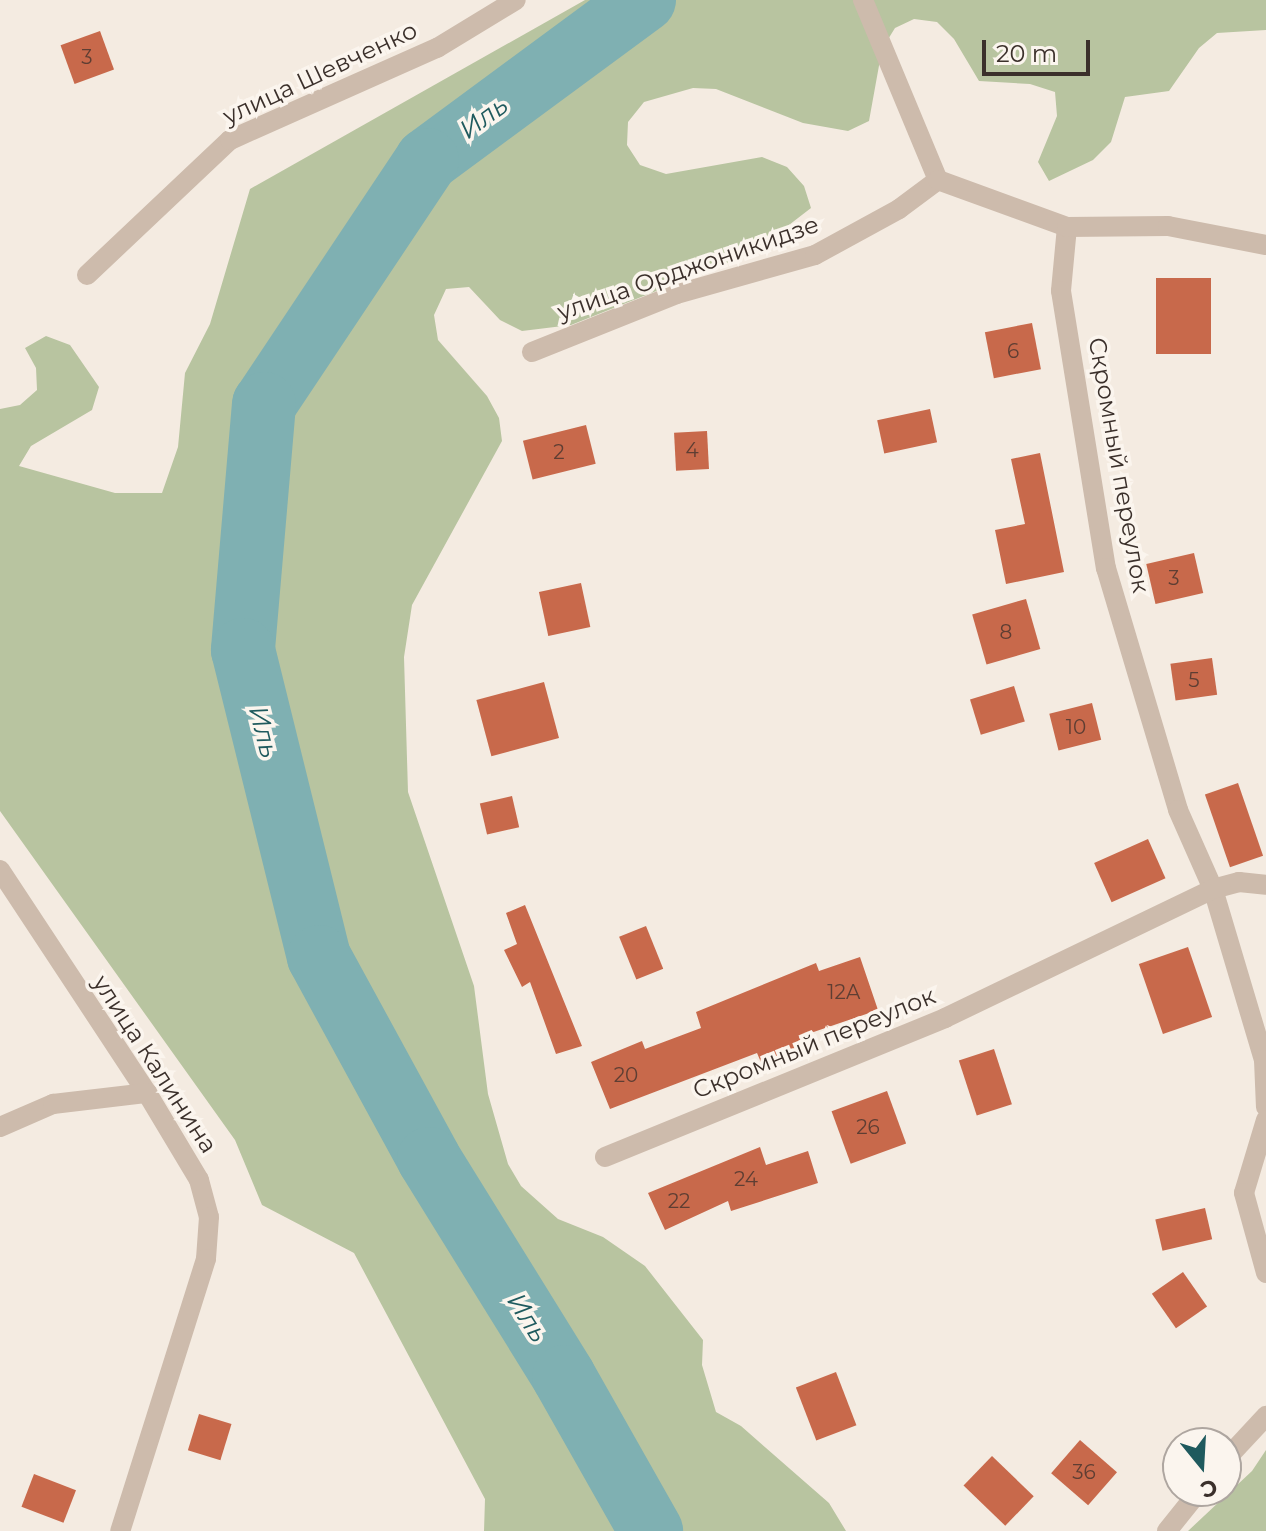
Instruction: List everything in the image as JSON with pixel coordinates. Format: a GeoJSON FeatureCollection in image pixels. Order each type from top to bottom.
{"type":"FeatureCollection","features":[{"type":"Feature","properties":{"kind":"street","name":"улица Шевченко"},"geometry":{"type":"LineString","coordinates":[[87,275],[230,140],[437,48],[516,0]]}},
{"type":"Feature","properties":{"kind":"street"},"geometry":{"type":"LineString","coordinates":[[865,7],[938,180],[1067,227],[1168,226],[1266,245]]}},
{"type":"Feature","properties":{"kind":"street","name":"улица Орджоникидзе"},"geometry":{"type":"LineString","coordinates":[[532,352],[677,294],[815,255],[899,209],[938,180]]}},
{"type":"Feature","properties":{"kind":"street","name":"Скромный переулок"},"geometry":{"type":"LineString","coordinates":[[1067,227],[1061,291],[1106,568],[1178,810],[1213,889],[1264,1060],[1266,1107]]}},
{"type":"Feature","properties":{"kind":"street","name":"улица Калинина"},"geometry":{"type":"LineString","coordinates":[[0,870],[147,1093],[199,1180],[209,1217],[206,1259],[120,1531]]}},
{"type":"Feature","properties":{"kind":"street","name":"Скромный переулок"},"geometry":{"type":"LineString","coordinates":[[605,1157],[945,1018],[1213,889],[1239,882],[1266,885]]}},
{"type":"Feature","properties":{"kind":"street"},"geometry":{"type":"LineString","coordinates":[[0,1127],[53,1104],[147,1093]]}},
{"type":"Feature","properties":{"kind":"street"},"geometry":{"type":"LineString","coordinates":[[1266,1120],[1244,1193],[1266,1273]]}},
{"type":"Feature","properties":{"kind":"street"},"geometry":{"type":"LineString","coordinates":[[1242,1442],[1266,1416]]}},
{"type":"Feature","properties":{"kind":"street"},"geometry":{"type":"LineString","coordinates":[[1167,1531],[1186,1507]]}},
{"type":"Feature","properties":{"kind":"green space"},"geometry":{"type":"Polygon","coordinates":[[[585,0],[1266,0],[1266,30],[1217,33],[1199,48],[1169,91],[1125,97],[1111,142],[1093,160],[1049,181],[1038,162],[1057,116],[1055,92],[1030,84],[979,81],[954,39],[937,22],[914,19],[895,28],[882,49],[869,121],[848,131],[803,123],[716,89],[693,88],[644,102],[628,122],[627,145],[640,165],[666,174],[762,157],[787,167],[804,186],[811,208],[754,252],[571,325],[522,331],[500,320],[469,287],[446,289],[434,315],[438,340],[487,396],[499,418],[502,441],[412,605],[404,657],[408,792],[474,986],[488,1094],[508,1164],[521,1186],[558,1219],[603,1237],[645,1266],[703,1340],[702,1365],[716,1412],[741,1426],[829,1503],[846,1531],[484,1531],[485,1499],[354,1253],[262,1205],[235,1140],[0,811],[0,409],[20,405],[37,390],[36,368],[25,348],[46,336],[70,345],[99,387],[92,410],[31,446],[19,466],[115,493],[162,493],[178,447],[185,373],[210,324],[250,189],[585,0]]]}},
{"type":"Feature","properties":{"kind":"green space"},"geometry":{"type":"Polygon","coordinates":[[[1266,1450],[1266,1531],[1188,1531],[1214,1507],[1242,1507],[1242,1480],[1266,1450]]]}},
{"type":"Feature","properties":{"kind":"building"},"geometry":{"type":"Polygon","coordinates":[[[100,31],[114,70],[75,84],[61,45],[100,31]]]}},
{"type":"Feature","properties":{"kind":"building"},"geometry":{"type":"Polygon","coordinates":[[[1156,278],[1211,278],[1211,354],[1156,354],[1156,278]]]}},
{"type":"Feature","properties":{"kind":"building"},"geometry":{"type":"Polygon","coordinates":[[[1032,323],[1041,369],[994,378],[985,332],[1032,323]]]}},
{"type":"Feature","properties":{"kind":"building"},"geometry":{"type":"Polygon","coordinates":[[[930,409],[937,442],[884,453],[877,420],[930,409]]]}},
{"type":"Feature","properties":{"kind":"building"},"geometry":{"type":"Polygon","coordinates":[[[586,425],[596,464],[533,480],[523,441],[586,425]]]}},
{"type":"Feature","properties":{"kind":"building"},"geometry":{"type":"Polygon","coordinates":[[[707,431],[709,469],[676,471],[674,433],[707,431]]]}},
{"type":"Feature","properties":{"kind":"building"},"geometry":{"type":"Polygon","coordinates":[[[1040,453],[1064,572],[1006,584],[995,530],[1025,524],[1011,459],[1040,453]]]}},
{"type":"Feature","properties":{"kind":"building"},"geometry":{"type":"Polygon","coordinates":[[[1194,553],[1203,593],[1155,604],[1146,564],[1194,553]]]}},
{"type":"Feature","properties":{"kind":"building"},"geometry":{"type":"Polygon","coordinates":[[[581,583],[590,627],[548,636],[539,592],[581,583]]]}},
{"type":"Feature","properties":{"kind":"building"},"geometry":{"type":"Polygon","coordinates":[[[1026,599],[1040,649],[987,664],[972,614],[1026,599]]]}},
{"type":"Feature","properties":{"kind":"building"},"geometry":{"type":"Polygon","coordinates":[[[1212,658],[1217,695],[1176,700],[1170,664],[1212,658]]]}},
{"type":"Feature","properties":{"kind":"building"},"geometry":{"type":"Polygon","coordinates":[[[544,682],[559,738],[491,756],[476,700],[544,682]]]}},
{"type":"Feature","properties":{"kind":"building"},"geometry":{"type":"Polygon","coordinates":[[[1014,686],[1025,721],[981,735],[970,699],[1014,686]]]}},
{"type":"Feature","properties":{"kind":"building"},"geometry":{"type":"Polygon","coordinates":[[[1092,703],[1101,740],[1059,751],[1049,714],[1092,703]]]}},
{"type":"Feature","properties":{"kind":"building"},"geometry":{"type":"Polygon","coordinates":[[[1238,783],[1263,856],[1230,867],[1205,794],[1238,783]]]}},
{"type":"Feature","properties":{"kind":"building"},"geometry":{"type":"Polygon","coordinates":[[[512,796],[519,827],[487,835],[480,803],[512,796]]]}},
{"type":"Feature","properties":{"kind":"building"},"geometry":{"type":"Polygon","coordinates":[[[1148,839],[1165,878],[1112,902],[1094,863],[1148,839]]]}},
{"type":"Feature","properties":{"kind":"building"},"geometry":{"type":"Polygon","coordinates":[[[525,905],[582,1046],[556,1054],[530,982],[522,987],[504,950],[517,944],[506,913],[525,905]]]}},
{"type":"Feature","properties":{"kind":"building"},"geometry":{"type":"Polygon","coordinates":[[[646,926],[663,969],[636,980],[619,937],[646,926]]]}},
{"type":"Feature","properties":{"kind":"building"},"geometry":{"type":"Polygon","coordinates":[[[1188,947],[1212,1017],[1163,1034],[1139,964],[1188,947]]]}},
{"type":"Feature","properties":{"kind":"building"},"geometry":{"type":"Polygon","coordinates":[[[860,957],[878,1010],[799,1037],[805,1050],[763,1067],[757,1053],[610,1109],[591,1062],[642,1041],[645,1049],[701,1028],[696,1012],[816,963],[819,971],[860,957]]]}},
{"type":"Feature","properties":{"kind":"building"},"geometry":{"type":"Polygon","coordinates":[[[994,1049],[1012,1104],[977,1116],[959,1060],[994,1049]]]}},
{"type":"Feature","properties":{"kind":"building"},"geometry":{"type":"Polygon","coordinates":[[[887,1091],[906,1144],[851,1164],[832,1111],[887,1091]]]}},
{"type":"Feature","properties":{"kind":"building"},"geometry":{"type":"Polygon","coordinates":[[[760,1147],[766,1165],[808,1151],[818,1183],[731,1211],[728,1201],[665,1230],[648,1193],[760,1147]]]}},
{"type":"Feature","properties":{"kind":"building"},"geometry":{"type":"Polygon","coordinates":[[[1205,1208],[1212,1239],[1163,1251],[1155,1219],[1205,1208]]]}},
{"type":"Feature","properties":{"kind":"building"},"geometry":{"type":"Polygon","coordinates":[[[1183,1272],[1207,1306],[1176,1328],[1152,1294],[1183,1272]]]}},
{"type":"Feature","properties":{"kind":"building"},"geometry":{"type":"Polygon","coordinates":[[[836,1372],[856,1425],[816,1441],[796,1387],[836,1372]]]}},
{"type":"Feature","properties":{"kind":"building"},"geometry":{"type":"Polygon","coordinates":[[[199,1414],[232,1424],[220,1460],[188,1450],[199,1414]]]}},
{"type":"Feature","properties":{"kind":"building"},"geometry":{"type":"Polygon","coordinates":[[[1080,1440],[1117,1472],[1088,1505],[1051,1473],[1080,1440]]]}},
{"type":"Feature","properties":{"kind":"building"},"geometry":{"type":"Polygon","coordinates":[[[992,1456],[1034,1496],[1005,1526],[964,1485],[992,1456]]]}},
{"type":"Feature","properties":{"kind":"building"},"geometry":{"type":"Polygon","coordinates":[[[34,1474],[76,1490],[63,1523],[21,1507],[34,1474]]]}},
{"type":"Feature","properties":{"kind":"waterway","name":"Иль"},"geometry":{"type":"LineString","coordinates":[[644,0],[427,160],[264,404],[243,650],[319,957],[429,1159],[564,1377],[651,1531]]}}]}
